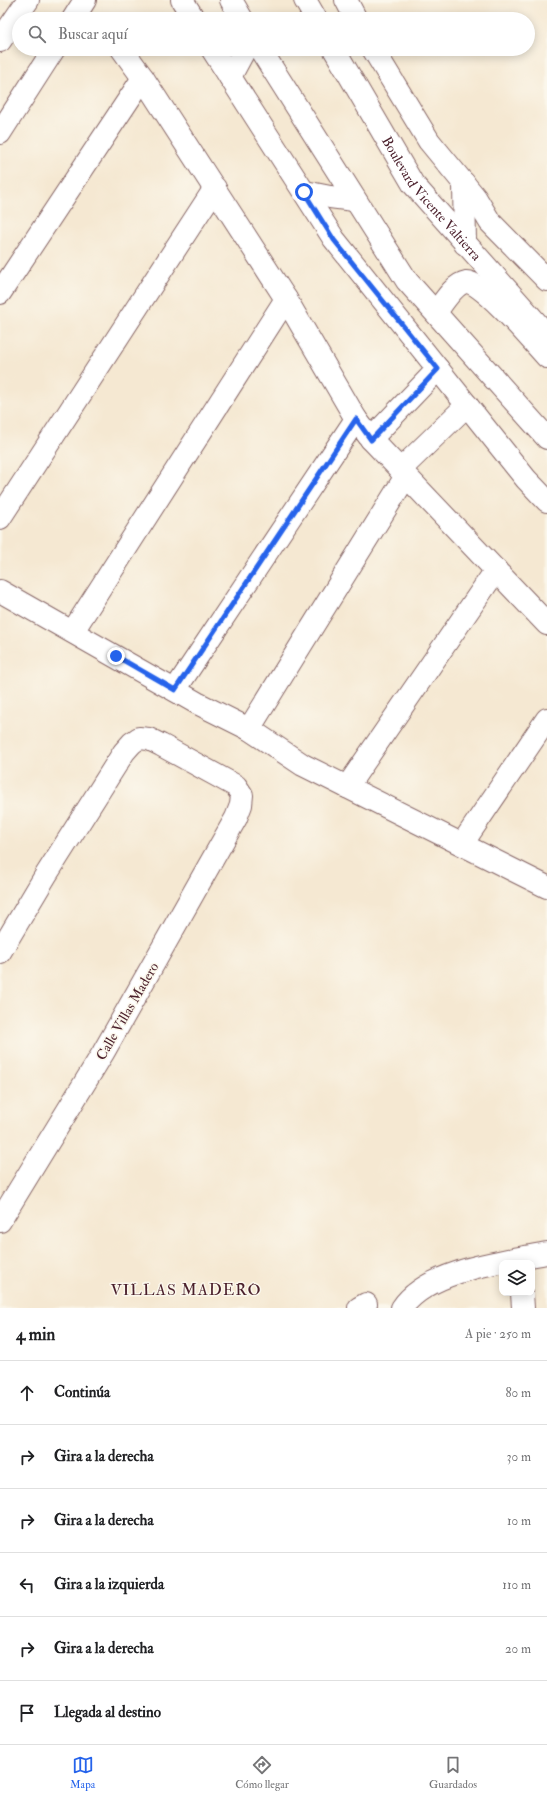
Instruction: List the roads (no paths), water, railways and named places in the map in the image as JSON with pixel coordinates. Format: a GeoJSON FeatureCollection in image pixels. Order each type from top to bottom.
{"type":"FeatureCollection","features":[{"type":"Feature","properties":{"kind":"street"},"geometry":{"type":"LineString","coordinates":[[20,12],[28,0]]}},
{"type":"Feature","properties":{"kind":"street"},"geometry":{"type":"LineString","coordinates":[[77,12],[85,0]]}},
{"type":"Feature","properties":{"kind":"street"},"geometry":{"type":"LineString","coordinates":[[182,0],[190,12]]}},
{"type":"Feature","properties":{"kind":"street"},"geometry":{"type":"LineString","coordinates":[[231,0],[238,12]]}},
{"type":"Feature","properties":{"kind":"street"},"geometry":{"type":"LineString","coordinates":[[305,0],[312,12]]}},
{"type":"Feature","properties":{"kind":"street"},"geometry":{"type":"LineString","coordinates":[[346,0],[352,12]]}},
{"type":"Feature","properties":{"kind":"street"},"geometry":{"type":"LineString","coordinates":[[0,41],[12,23]]}},
{"type":"Feature","properties":{"kind":"street"},"geometry":{"type":"LineString","coordinates":[[0,133],[50,56]]}},
{"type":"Feature","properties":{"kind":"street"},"geometry":{"type":"LineString","coordinates":[[127,56],[215,188],[286,299],[356,419],[371,440],[547,624]]}},
{"type":"Feature","properties":{"kind":"street"},"geometry":{"type":"LineString","coordinates":[[216,56],[334,240],[526,479],[547,501]]}},
{"type":"Feature","properties":{"kind":"street"},"geometry":{"type":"LineString","coordinates":[[230,77],[241,56]]}},
{"type":"Feature","properties":{"kind":"street"},"geometry":{"type":"LineString","coordinates":[[264,56],[354,200],[407,281],[547,438]]}},
{"type":"Feature","properties":{"kind":"street","name":"Boulevard Vicente Valtierra"},"geometry":{"type":"LineString","coordinates":[[338,56],[413,184],[547,335]]}},
{"type":"Feature","properties":{"kind":"street"},"geometry":{"type":"LineString","coordinates":[[377,56],[429,141],[475,197],[490,222],[547,280]]}},
{"type":"Feature","properties":{"kind":"street"},"geometry":{"type":"LineString","coordinates":[[0,293],[143,78]]}},
{"type":"Feature","properties":{"kind":"street"},"geometry":{"type":"LineString","coordinates":[[464,183],[465,244]]}},
{"type":"Feature","properties":{"kind":"street"},"geometry":{"type":"LineString","coordinates":[[0,518],[215,188]]}},
{"type":"Feature","properties":{"kind":"street"},"geometry":{"type":"LineString","coordinates":[[304,192],[354,200]]}},
{"type":"Feature","properties":{"kind":"street"},"geometry":{"type":"LineString","coordinates":[[436,312],[463,283],[473,283],[482,289],[499,305],[547,357]]}},
{"type":"Feature","properties":{"kind":"street"},"geometry":{"type":"LineString","coordinates":[[73,631],[286,299]]}},
{"type":"Feature","properties":{"kind":"street"},"geometry":{"type":"LineString","coordinates":[[371,440],[438,369]]}},
{"type":"Feature","properties":{"kind":"street"},"geometry":{"type":"LineString","coordinates":[[249,729],[403,473],[467,405]]}},
{"type":"Feature","properties":{"kind":"street"},"geometry":{"type":"LineString","coordinates":[[175,690],[356,419]]}},
{"type":"Feature","properties":{"kind":"street"},"geometry":{"type":"LineString","coordinates":[[347,787],[496,570]]}},
{"type":"Feature","properties":{"kind":"street"},"geometry":{"type":"LineString","coordinates":[[0,591],[73,631],[197,703],[249,729],[303,765],[547,887]]}},
{"type":"Feature","properties":{"kind":"street"},"geometry":{"type":"LineString","coordinates":[[462,844],[547,719]]}},
{"type":"Feature","properties":{"kind":"street","name":"Calle Villas Madero"},"geometry":{"type":"LineString","coordinates":[[0,952],[46,875],[124,752],[139,738],[149,739],[236,786],[242,795],[241,805],[236,818],[103,1053],[0,1221]]}},
{"type":"Feature","properties":{"kind":"street"},"geometry":{"type":"LineString","coordinates":[[522,1260],[547,1253]]}},
{"type":"Feature","properties":{"kind":"street"},"geometry":{"type":"LineString","coordinates":[[402,1308],[406,1302],[424,1288],[444,1276],[476,1267],[499,1264]]}},
{"type":"Feature","properties":{"kind":"street"},"geometry":{"type":"LineString","coordinates":[[522,1296],[523,1308]]}},
{"type":"Feature","properties":{"kind":"district","name":"VILLAS MADERO"},"geometry":{"type":"Point","coordinates":[186,1289]}}]}
